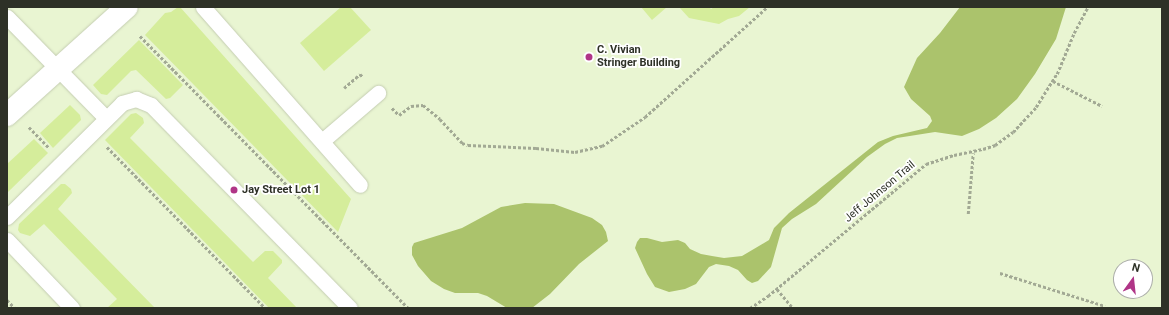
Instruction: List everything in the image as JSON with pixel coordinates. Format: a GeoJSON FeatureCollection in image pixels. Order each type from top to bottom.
{"type":"FeatureCollection","features":[{"type":"Feature","properties":{"kind":"street"},"geometry":{"type":"LineString","coordinates":[[10,112],[57,68],[127,7]]}},
{"type":"Feature","properties":{"kind":"lane"},"geometry":{"type":"LineString","coordinates":[[203,7],[360,185]]}},
{"type":"Feature","properties":{"kind":"lane"},"geometry":{"type":"LineString","coordinates":[[7,17],[106,118]]}},
{"type":"Feature","properties":{"kind":"lane"},"geometry":{"type":"LineString","coordinates":[[322,141],[378,93]]}},
{"type":"Feature","properties":{"kind":"lane"},"geometry":{"type":"LineString","coordinates":[[7,217],[122,103],[128,100],[136,99],[151,105],[350,308]]}},
{"type":"Feature","properties":{"kind":"lane"},"geometry":{"type":"LineString","coordinates":[[7,240],[72,308]]}},
{"type":"Feature","properties":{"kind":"path"},"geometry":{"type":"LineString","coordinates":[[344,88],[360,74],[399,115],[411,106],[423,105],[440,119],[462,143],[575,152],[602,146],[645,118],[767,7]]}},
{"type":"Feature","properties":{"kind":"path","name":"Jeff Johnson Trail"},"geometry":{"type":"LineString","coordinates":[[750,308],[777,289],[926,164],[954,155],[973,153],[995,145],[1013,132],[1033,111],[1053,80],[1088,7]]}},
{"type":"Feature","properties":{"kind":"path"},"geometry":{"type":"LineString","coordinates":[[140,36],[408,308]]}},
{"type":"Feature","properties":{"kind":"path"},"geometry":{"type":"LineString","coordinates":[[1053,80],[1102,106]]}},
{"type":"Feature","properties":{"kind":"path"},"geometry":{"type":"LineString","coordinates":[[10,112],[62,162]]}},
{"type":"Feature","properties":{"kind":"path"},"geometry":{"type":"LineString","coordinates":[[92,132],[265,308]]}},
{"type":"Feature","properties":{"kind":"path"},"geometry":{"type":"LineString","coordinates":[[968,214],[973,153]]}},
{"type":"Feature","properties":{"kind":"path"},"geometry":{"type":"LineString","coordinates":[[1000,273],[1105,306]]}},
{"type":"Feature","properties":{"kind":"path"},"geometry":{"type":"LineString","coordinates":[[777,289],[793,308]]}},
{"type":"Feature","properties":{"kind":"path"},"geometry":{"type":"LineString","coordinates":[[7,300],[15,308]]}},
{"type":"Feature","properties":{"kind":"shaded area"},"geometry":{"type":"Polygon","coordinates":[[[7,7],[1162,7],[1162,308],[7,308],[7,7]]]}},
{"type":"Feature","properties":{"kind":"shaded area"},"geometry":{"type":"Polygon","coordinates":[[[180,7],[351,199],[338,232],[145,35],[165,13],[171,12],[180,7]]]}},
{"type":"Feature","properties":{"kind":"shaded area"},"geometry":{"type":"Polygon","coordinates":[[[341,7],[350,7],[371,30],[324,71],[300,43],[341,7]]]}},
{"type":"Feature","properties":{"kind":"shaded area"},"geometry":{"type":"Polygon","coordinates":[[[641,7],[667,7],[652,20],[641,7]]]}},
{"type":"Feature","properties":{"kind":"shaded area"},"geometry":{"type":"Polygon","coordinates":[[[679,7],[709,7],[711,9],[714,7],[750,7],[739,16],[728,19],[719,24],[689,18],[679,7]]]}},
{"type":"Feature","properties":{"kind":"shaded area"},"geometry":{"type":"Polygon","coordinates":[[[960,7],[1066,7],[1056,39],[1035,74],[1017,99],[996,118],[979,129],[962,136],[935,132],[897,138],[885,144],[867,157],[816,204],[792,219],[782,228],[771,267],[758,281],[752,283],[747,280],[738,270],[729,266],[716,264],[709,267],[696,284],[685,289],[669,292],[655,287],[635,248],[640,238],[647,238],[662,242],[678,240],[685,243],[690,249],[701,254],[712,256],[724,258],[742,256],[769,240],[774,228],[789,213],[878,142],[893,136],[927,128],[932,121],[930,116],[911,99],[904,87],[917,58],[940,33],[960,7]]]}},
{"type":"Feature","properties":{"kind":"shaded area"},"geometry":{"type":"Polygon","coordinates":[[[139,40],[183,85],[170,98],[166,99],[136,70],[131,71],[107,95],[101,94],[93,85],[139,40]]]}},
{"type":"Feature","properties":{"kind":"shaded area"},"geometry":{"type":"Polygon","coordinates":[[[70,105],[80,115],[81,120],[53,148],[40,133],[70,105]]]}},
{"type":"Feature","properties":{"kind":"shaded area"},"geometry":{"type":"Polygon","coordinates":[[[136,113],[143,118],[144,123],[130,138],[253,262],[265,251],[273,251],[282,260],[282,263],[268,278],[297,308],[269,308],[105,140],[131,114],[136,113]]]}},
{"type":"Feature","properties":{"kind":"shaded area"},"geometry":{"type":"Polygon","coordinates":[[[34,139],[48,153],[7,193],[7,164],[34,139]]]}},
{"type":"Feature","properties":{"kind":"shaded area"},"geometry":{"type":"Polygon","coordinates":[[[61,184],[65,184],[71,189],[72,193],[58,209],[155,308],[107,308],[117,299],[44,224],[30,236],[20,233],[18,230],[19,224],[61,184]]]}},
{"type":"Feature","properties":{"kind":"shaded area"},"geometry":{"type":"Polygon","coordinates":[[[525,203],[554,204],[592,218],[602,225],[606,232],[608,241],[579,264],[550,294],[532,308],[507,308],[487,296],[478,293],[455,293],[444,289],[431,281],[418,266],[412,255],[412,247],[414,243],[462,228],[501,207],[525,203]]]}},
{"type":"Feature","properties":{"kind":"place","name":"C. Vivian Stringer Building"},"geometry":{"type":"Point","coordinates":[589,57]}},
{"type":"Feature","properties":{"kind":"place","name":"Jay Street Lot 1"},"geometry":{"type":"Point","coordinates":[234,190]}}]}
